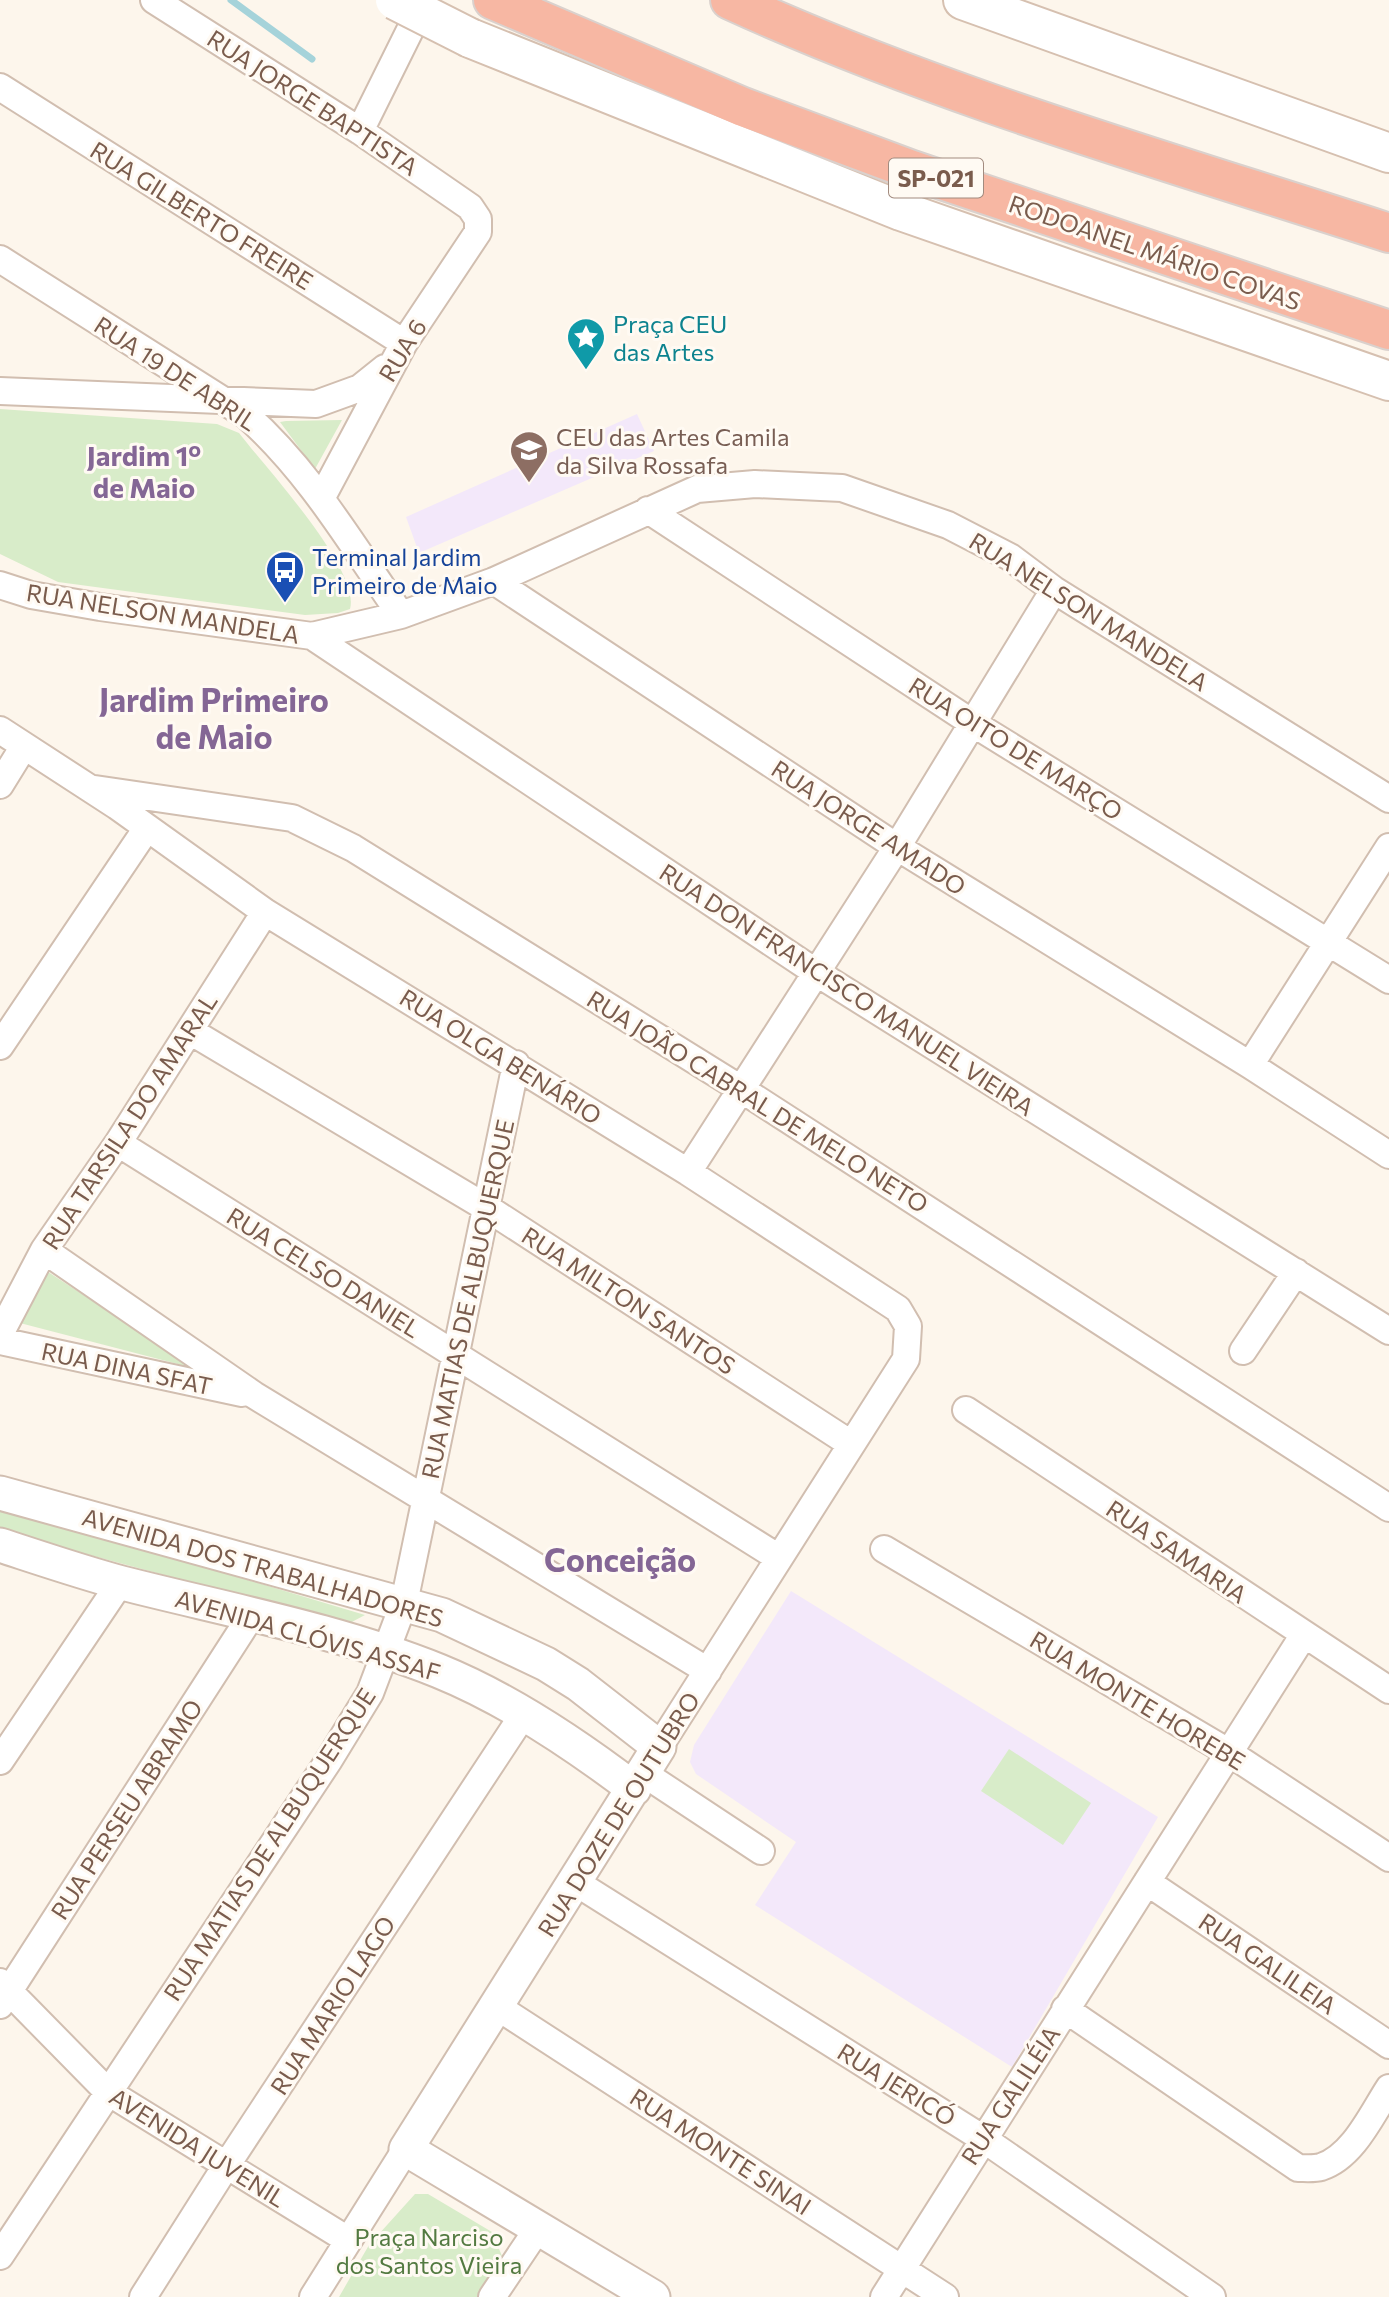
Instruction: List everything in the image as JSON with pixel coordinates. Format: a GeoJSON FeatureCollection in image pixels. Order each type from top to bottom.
{"type":"FeatureCollection","features":[{"type":"Feature","properties":{"kind":"highway","name":"RODOANEL MÁRIO COVAS"},"geometry":{"type":"LineString","coordinates":[[493,0],[743,107],[899,165],[1389,330]]}},
{"type":"Feature","properties":{"kind":"highway"},"geometry":{"type":"LineString","coordinates":[[730,0],[797,31],[942,87],[1389,233]]}},
{"type":"Feature","properties":{"kind":"main road"},"geometry":{"type":"LineString","coordinates":[[395,0],[470,38],[901,211],[1389,381]]}},
{"type":"Feature","properties":{"kind":"main road"},"geometry":{"type":"LineString","coordinates":[[963,0],[1389,153]]}},
{"type":"Feature","properties":{"kind":"street","name":"RUA JORGE BAPTISTA"},"geometry":{"type":"LineString","coordinates":[[154,0],[360,131],[470,207]]}},
{"type":"Feature","properties":{"kind":"street"},"geometry":{"type":"LineString","coordinates":[[360,131],[425,0]]}},
{"type":"Feature","properties":{"kind":"street","name":"RUA GILBERTO FREIRE"},"geometry":{"type":"LineString","coordinates":[[0,87],[399,351]]}},
{"type":"Feature","properties":{"kind":"street","name":"RUA 6"},"geometry":{"type":"LineString","coordinates":[[322,497],[399,351],[478,232],[478,219],[470,207]]}},
{"type":"Feature","properties":{"kind":"street","name":"RUA 19 DE ABRIL"},"geometry":{"type":"LineString","coordinates":[[0,259],[246,415],[279,445],[322,497],[401,615]]}},
{"type":"Feature","properties":{"kind":"street"},"geometry":{"type":"LineString","coordinates":[[0,391],[316,404],[360,388],[399,351]]}},
{"type":"Feature","properties":{"kind":"street","name":"RUA NELSON MANDELA"},"geometry":{"type":"LineString","coordinates":[[0,585],[58,600],[313,636],[401,615],[494,581],[698,489],[755,484],[842,488],[948,524],[1010,557],[1054,590],[1389,799]]}},
{"type":"Feature","properties":{"kind":"street","name":"RUA OITO DE MARÇO"},"geometry":{"type":"LineString","coordinates":[[648,510],[974,724],[1389,980]]}},
{"type":"Feature","properties":{"kind":"street","name":"RUA JORGE AMADO"},"geometry":{"type":"LineString","coordinates":[[494,581],[897,847],[1250,1065],[1389,1155]]}},
{"type":"Feature","properties":{"kind":"street"},"geometry":{"type":"LineString","coordinates":[[688,1172],[897,847],[1054,590]]}},
{"type":"Feature","properties":{"kind":"street","name":"RUA DON FRANCISCO MANUEL VIEIRA"},"geometry":{"type":"LineString","coordinates":[[313,636],[817,973],[1389,1331]]}},
{"type":"Feature","properties":{"kind":"street","name":"RUA OLGA BENÁRIO"},"geometry":{"type":"LineString","coordinates":[[0,730],[147,828],[265,912],[688,1172],[898,1310],[908,1326]]}},
{"type":"Feature","properties":{"kind":"street"},"geometry":{"type":"LineString","coordinates":[[0,785],[24,746]]}},
{"type":"Feature","properties":{"kind":"street","name":"RUA JOÃO CABRAL DE MELO NETO"},"geometry":{"type":"LineString","coordinates":[[90,789],[292,818],[354,848],[741,1089],[1389,1508]]}},
{"type":"Feature","properties":{"kind":"street"},"geometry":{"type":"LineString","coordinates":[[0,1046],[147,828]]}},
{"type":"Feature","properties":{"kind":"street"},"geometry":{"type":"LineString","coordinates":[[1250,1065],[1389,847]]}},
{"type":"Feature","properties":{"kind":"street","name":"RUA TARSILA DO AMARAL"},"geometry":{"type":"LineString","coordinates":[[0,1335],[44,1250],[118,1143],[265,912]]}},
{"type":"Feature","properties":{"kind":"street","name":"RUA MILTON SANTOS"},"geometry":{"type":"LineString","coordinates":[[190,1031],[487,1208],[851,1444]]}},
{"type":"Feature","properties":{"kind":"street","name":"RUA MATIAS DE ALBUQUERQUE"},"geometry":{"type":"LineString","coordinates":[[0,2256],[330,1760],[370,1693],[404,1603],[516,1064]]}},
{"type":"Feature","properties":{"kind":"street","name":"RUA CELSO DANIEL"},"geometry":{"type":"LineString","coordinates":[[118,1143],[779,1558]]}},
{"type":"Feature","properties":{"kind":"street","name":"RUA DINA SFAT"},"geometry":{"type":"LineString","coordinates":[[44,1250],[254,1395],[426,1497],[708,1671]]}},
{"type":"Feature","properties":{"kind":"street"},"geometry":{"type":"LineString","coordinates":[[1243,1351],[1296,1272]]}},
{"type":"Feature","properties":{"kind":"street","name":"RUA DOZE DE OUTUBRO"},"geometry":{"type":"LineString","coordinates":[[313,2297],[906,1359],[908,1326]]}},
{"type":"Feature","properties":{"kind":"street","name":"RUA DINA SFAT"},"geometry":{"type":"LineString","coordinates":[[0,1341],[254,1395]]}},
{"type":"Feature","properties":{"kind":"street","name":"RUA SAMARIA"},"geometry":{"type":"LineString","coordinates":[[966,1410],[1303,1636],[1389,1689]]}},
{"type":"Feature","properties":{"kind":"street","name":"AVENIDA DOS TRABALHADORES"},"geometry":{"type":"LineString","coordinates":[[0,1493],[442,1615],[546,1664],[607,1703],[645,1770]]}},
{"type":"Feature","properties":{"kind":"street","name":"AVENIDA CLÓVIS ASSAF"},"geometry":{"type":"LineString","coordinates":[[0,1545],[120,1583],[253,1614],[386,1653],[471,1685],[574,1746],[645,1770]]}},
{"type":"Feature","properties":{"kind":"street","name":"RUA MONTE HOREBE"},"geometry":{"type":"LineString","coordinates":[[884,1549],[1228,1752],[1389,1858]]}},
{"type":"Feature","properties":{"kind":"street"},"geometry":{"type":"LineString","coordinates":[[0,1761],[120,1583]]}},
{"type":"Feature","properties":{"kind":"street","name":"RUA PERSEU ABRAMO"},"geometry":{"type":"LineString","coordinates":[[3,1993],[253,1614]]}},
{"type":"Feature","properties":{"kind":"street"},"geometry":{"type":"LineString","coordinates":[[1065,2009],[1303,1636]]}},
{"type":"Feature","properties":{"kind":"street","name":"RUA MARIO LAGO"},"geometry":{"type":"LineString","coordinates":[[143,2297],[226,2166],[523,1715]]}},
{"type":"Feature","properties":{"kind":"street"},"geometry":{"type":"LineString","coordinates":[[645,1770],[761,1851]]}},
{"type":"Feature","properties":{"kind":"street","name":"RUA JERICÓ"},"geometry":{"type":"LineString","coordinates":[[575,1882],[982,2138],[1212,2297]]}},
{"type":"Feature","properties":{"kind":"street","name":"RUA GALILEIA"},"geometry":{"type":"LineString","coordinates":[[1147,1882],[1389,2045]]}},
{"type":"Feature","properties":{"kind":"street","name":"AVENIDA JUVENIL"},"geometry":{"type":"LineString","coordinates":[[3,1993],[108,2092],[348,2240]]}},
{"type":"Feature","properties":{"kind":"street","name":"RUA MONTE SINAI"},"geometry":{"type":"LineString","coordinates":[[496,2006],[945,2297]]}},
{"type":"Feature","properties":{"kind":"street","name":"RUA GALILÉIA"},"geometry":{"type":"LineString","coordinates":[[884,2297],[1065,2009],[1298,2168],[1320,2168],[1350,2146],[1389,2088]]}},
{"type":"Feature","properties":{"kind":"street"},"geometry":{"type":"LineString","coordinates":[[405,2148],[537,2230],[653,2297]]}},
{"type":"Feature","properties":{"kind":"street"},"geometry":{"type":"LineString","coordinates":[[492,2297],[537,2230]]}},
{"type":"Feature","properties":{"kind":"shaded area","name":"CEU das Artes Camila da Silva Rossafa"},"geometry":{"type":"Polygon","coordinates":[[[637,414],[654,451],[419,553],[406,517],[637,414]]]}},
{"type":"Feature","properties":{"kind":"shaded area"},"geometry":{"type":"Polygon","coordinates":[[[791,1591],[1158,1817],[1012,2067],[755,1905],[796,1842],[696,1774],[690,1762],[694,1745],[791,1591]]]}},
{"type":"Feature","properties":{"kind":"green space"},"geometry":{"type":"Polygon","coordinates":[[[0,409],[217,424],[239,433],[327,545],[349,592],[350,609],[338,613],[305,615],[58,582],[0,554],[0,409]]]}},
{"type":"Feature","properties":{"kind":"green space"},"geometry":{"type":"Polygon","coordinates":[[[342,420],[315,469],[280,422],[286,421],[342,420]]]}},
{"type":"Feature","properties":{"kind":"green space"},"geometry":{"type":"Polygon","coordinates":[[[42,1268],[197,1369],[16,1322],[42,1268]]]}},
{"type":"Feature","properties":{"kind":"green space"},"geometry":{"type":"Polygon","coordinates":[[[0,1506],[365,1615],[348,1624],[0,1531],[0,1506]]]}},
{"type":"Feature","properties":{"kind":"green space"},"geometry":{"type":"Polygon","coordinates":[[[1009,1749],[1091,1803],[1063,1845],[981,1791],[1009,1749]]]}},
{"type":"Feature","properties":{"kind":"green space","name":"Praça Narciso dos Santos Vieira"},"geometry":{"type":"Polygon","coordinates":[[[415,2194],[428,2194],[492,2232],[502,2256],[477,2297],[339,2297],[369,2245],[415,2194]]]}},
{"type":"Feature","properties":{"kind":"waterway"},"geometry":{"type":"LineString","coordinates":[[231,0],[312,59]]}},
{"type":"Feature","properties":{"kind":"place","name":"Praça CEU das Artes"},"geometry":{"type":"Point","coordinates":[586,371]}},
{"type":"Feature","properties":{"kind":"place","name":"CEU das Artes Camila da Silva Rossafa"},"geometry":{"type":"Point","coordinates":[529,484]}},
{"type":"Feature","properties":{"kind":"place","name":"Terminal Jardim Primeiro de Maio"},"geometry":{"type":"Point","coordinates":[285,604]}},
{"type":"Feature","properties":{"kind":"district","name":"Jardim 1º de Maio"},"geometry":{"type":"Point","coordinates":[144,471]}},
{"type":"Feature","properties":{"kind":"district","name":"Jardim Primeiro de Maio"},"geometry":{"type":"Point","coordinates":[214,718]}},
{"type":"Feature","properties":{"kind":"district","name":"Conceição"},"geometry":{"type":"Point","coordinates":[620,1559]}}]}
